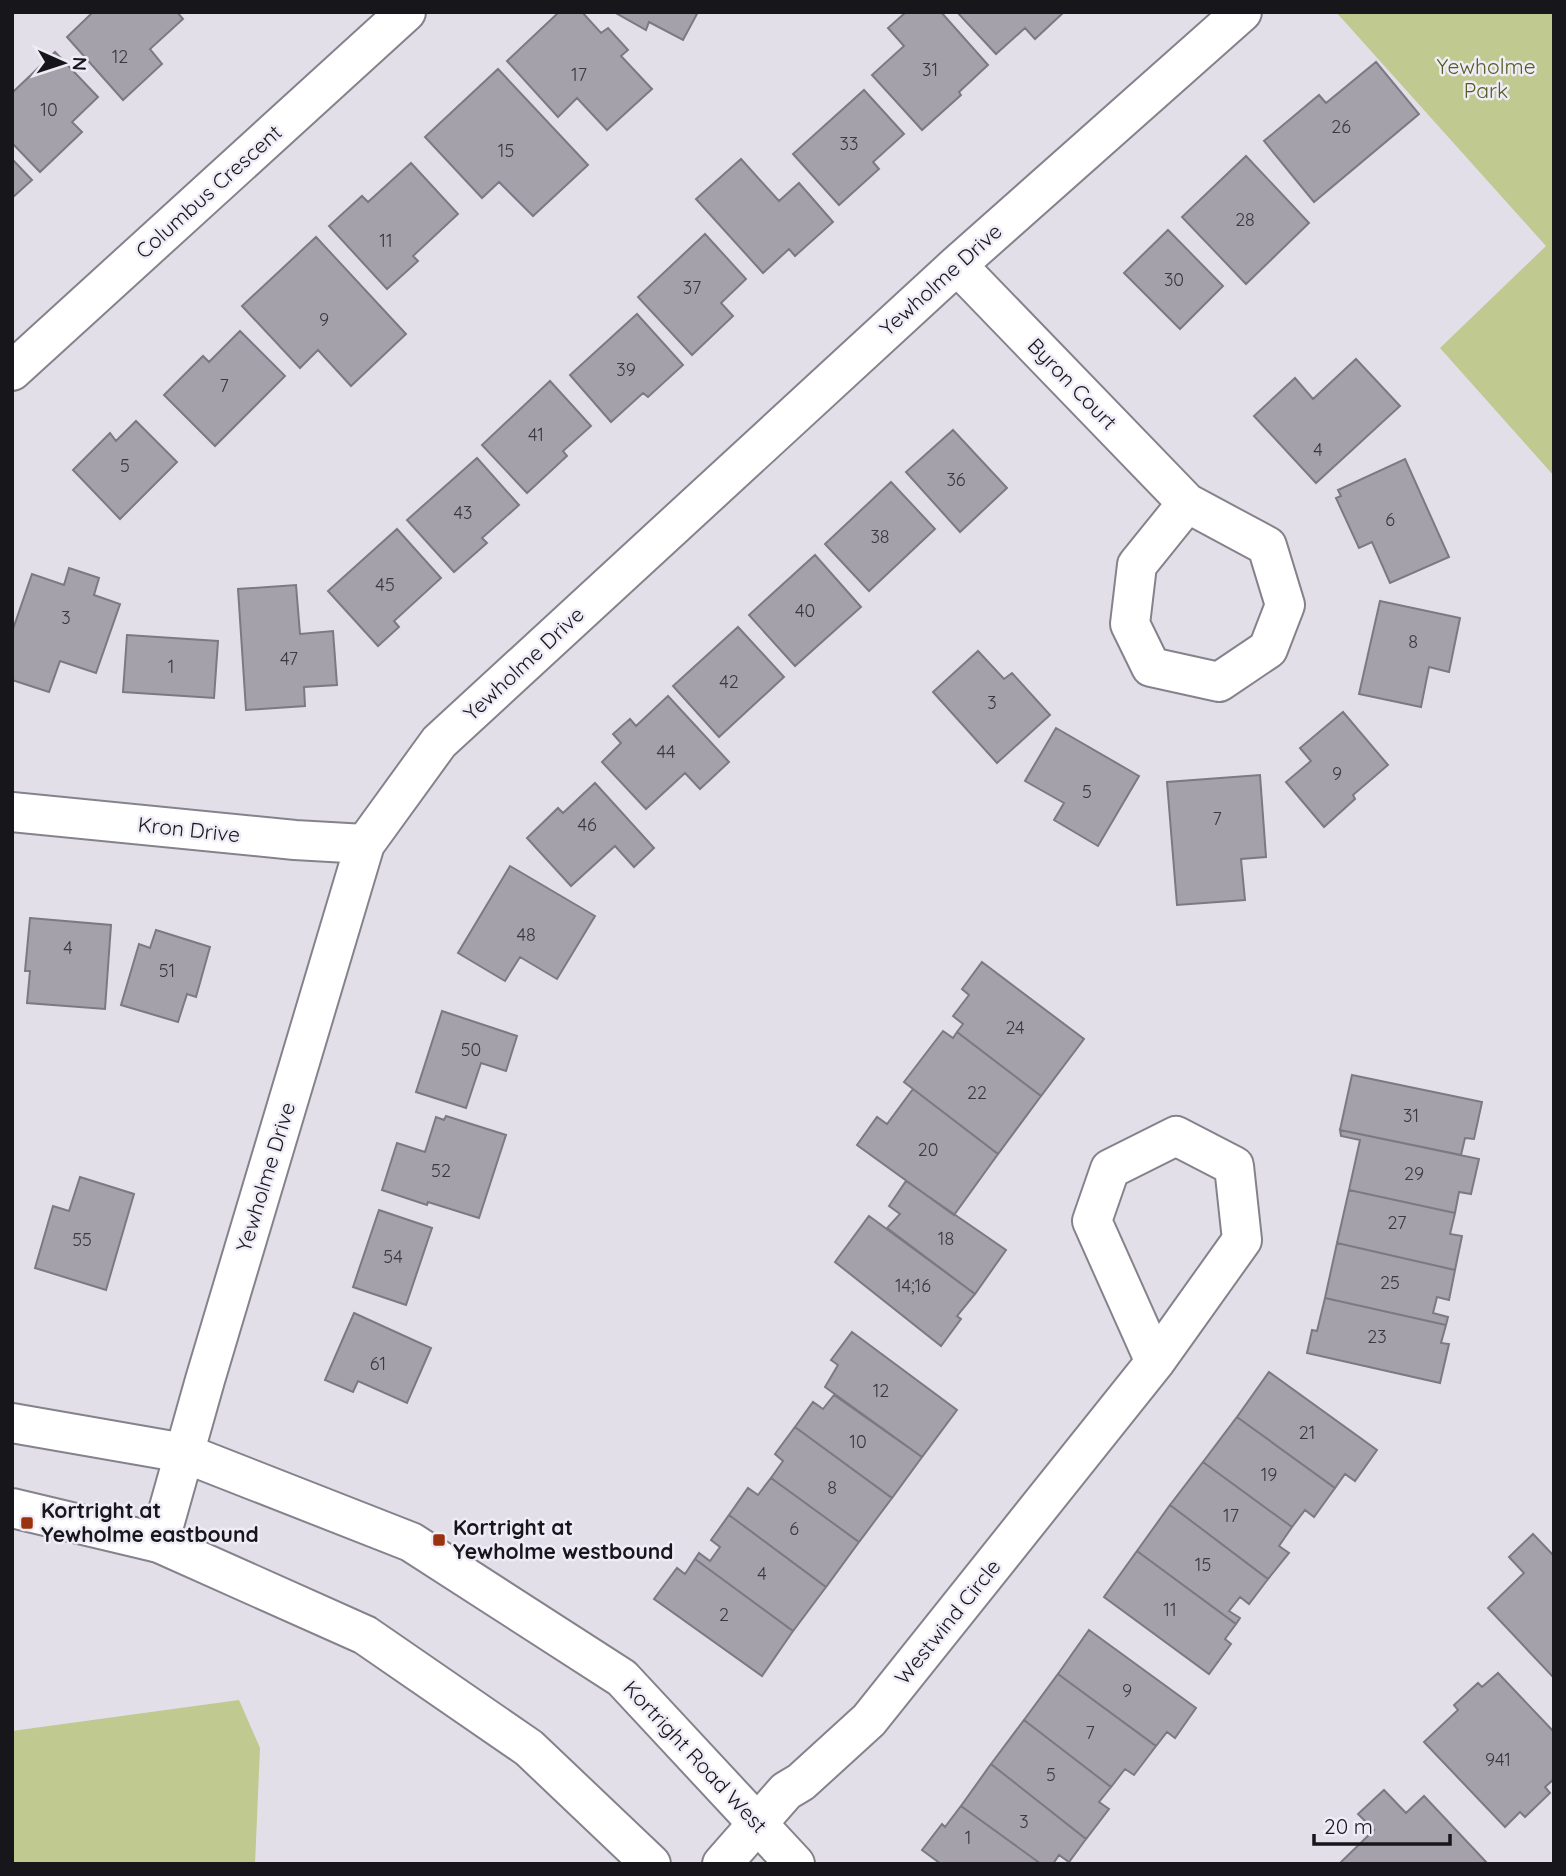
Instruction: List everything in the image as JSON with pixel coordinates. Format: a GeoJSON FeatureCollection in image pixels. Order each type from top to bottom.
{"type":"FeatureCollection","features":[{"type":"Feature","properties":{"kind":"street","name":"Columbus Crescent"},"geometry":{"type":"LineString","coordinates":[[12,371],[407,12]]}},
{"type":"Feature","properties":{"kind":"street","name":"Yewholme Drive"},"geometry":{"type":"LineString","coordinates":[[159,1543],[365,844],[439,742],[957,265],[1242,12]]}},
{"type":"Feature","properties":{"kind":"street","name":"Byron Court"},"geometry":{"type":"LineString","coordinates":[[957,265],[1187,503],[1267,546],[1285,605],[1268,649],[1219,682],[1151,667],[1130,624],[1137,565],[1187,503]]}},
{"type":"Feature","properties":{"kind":"street","name":"Kron Drive"},"geometry":{"type":"LineString","coordinates":[[12,812],[295,841],[365,844]]}},
{"type":"Feature","properties":{"kind":"street","name":"Westwind Circle"},"geometry":{"type":"LineString","coordinates":[[722,1864],[786,1791],[801,1782],[869,1720],[1155,1362],[1242,1240],[1234,1167],[1176,1136],[1110,1169],[1092,1221],[1155,1362]]}},
{"type":"Feature","properties":{"kind":"street","name":"Kortright Road West"},"geometry":{"type":"LineString","coordinates":[[12,1423],[184,1454],[411,1542],[622,1678],[796,1864]]}},
{"type":"Feature","properties":{"kind":"street"},"geometry":{"type":"LineString","coordinates":[[12,1508],[159,1543],[365,1635],[529,1748],[651,1864]]}},
{"type":"Feature","properties":{"kind":"green space","name":"Yewholme Park"},"geometry":{"type":"Polygon","coordinates":[[[1336,12],[1554,12],[1554,476],[1440,348],[1546,246],[1336,12]]]}},
{"type":"Feature","properties":{"kind":"green space"},"geometry":{"type":"Polygon","coordinates":[[[239,1700],[260,1748],[255,1864],[12,1864],[12,1731],[239,1700]]]}},
{"type":"Feature","properties":{"kind":"building"},"geometry":{"type":"Polygon","coordinates":[[[93,12],[177,12],[183,19],[150,49],[162,64],[123,100],[67,37],[93,12]]]}},
{"type":"Feature","properties":{"kind":"building"},"geometry":{"type":"Polygon","coordinates":[[[559,12],[582,12],[601,33],[608,28],[628,50],[621,56],[652,89],[607,130],[577,98],[558,117],[507,61],[559,12]]]}},
{"type":"Feature","properties":{"kind":"building"},"geometry":{"type":"Polygon","coordinates":[[[614,12],[698,12],[683,40],[649,22],[646,30],[614,12]]]}},
{"type":"Feature","properties":{"kind":"building"},"geometry":{"type":"Polygon","coordinates":[[[906,12],[941,12],[988,65],[959,92],[961,95],[922,130],[872,75],[904,46],[888,28],[906,12]]]}},
{"type":"Feature","properties":{"kind":"building"},"geometry":{"type":"Polygon","coordinates":[[[957,12],[1064,12],[1035,39],[1025,28],[996,54],[957,12]]]}},
{"type":"Feature","properties":{"kind":"building"},"geometry":{"type":"Polygon","coordinates":[[[55,52],[98,97],[72,122],[82,132],[40,172],[12,143],[12,93],[55,52]]]}},
{"type":"Feature","properties":{"kind":"building"},"geometry":{"type":"Polygon","coordinates":[[[1376,62],[1419,114],[1314,202],[1264,141],[1319,95],[1326,103],[1376,62]]]}},
{"type":"Feature","properties":{"kind":"building"},"geometry":{"type":"Polygon","coordinates":[[[498,69],[588,165],[533,216],[499,182],[482,198],[425,137],[498,69]]]}},
{"type":"Feature","properties":{"kind":"building"},"geometry":{"type":"Polygon","coordinates":[[[864,90],[904,134],[873,162],[879,169],[839,205],[793,154],[864,90]]]}},
{"type":"Feature","properties":{"kind":"building"},"geometry":{"type":"Polygon","coordinates":[[[1246,156],[1309,223],[1246,284],[1182,217],[1246,156]]]}},
{"type":"Feature","properties":{"kind":"building"},"geometry":{"type":"Polygon","coordinates":[[[12,159],[32,180],[12,198],[12,159]]]}},
{"type":"Feature","properties":{"kind":"building"},"geometry":{"type":"Polygon","coordinates":[[[741,159],[779,201],[799,183],[833,222],[795,256],[789,249],[763,273],[696,199],[741,159]]]}},
{"type":"Feature","properties":{"kind":"building"},"geometry":{"type":"Polygon","coordinates":[[[411,163],[458,214],[413,256],[418,261],[387,289],[329,226],[362,196],[368,202],[411,163]]]}},
{"type":"Feature","properties":{"kind":"building"},"geometry":{"type":"Polygon","coordinates":[[[1168,230],[1223,286],[1180,329],[1124,273],[1168,230]]]}},
{"type":"Feature","properties":{"kind":"building"},"geometry":{"type":"Polygon","coordinates":[[[705,234],[746,279],[721,303],[733,316],[692,355],[638,297],[705,234]]]}},
{"type":"Feature","properties":{"kind":"building"},"geometry":{"type":"Polygon","coordinates":[[[316,237],[406,334],[351,386],[318,350],[300,368],[242,306],[316,237]]]}},
{"type":"Feature","properties":{"kind":"building"},"geometry":{"type":"Polygon","coordinates":[[[637,314],[683,365],[648,397],[643,393],[611,422],[570,375],[637,314]]]}},
{"type":"Feature","properties":{"kind":"building"},"geometry":{"type":"Polygon","coordinates":[[[240,331],[285,376],[215,446],[164,395],[203,356],[209,362],[240,331]]]}},
{"type":"Feature","properties":{"kind":"building"},"geometry":{"type":"Polygon","coordinates":[[[1356,359],[1400,406],[1316,483],[1254,416],[1295,378],[1313,399],[1356,359]]]}},
{"type":"Feature","properties":{"kind":"building"},"geometry":{"type":"Polygon","coordinates":[[[550,381],[591,426],[563,451],[567,456],[527,493],[482,445],[550,381]]]}},
{"type":"Feature","properties":{"kind":"building"},"geometry":{"type":"Polygon","coordinates":[[[136,421],[177,462],[120,519],[73,470],[110,433],[116,441],[136,421]]]}},
{"type":"Feature","properties":{"kind":"building"},"geometry":{"type":"Polygon","coordinates":[[[953,430],[1007,488],[960,532],[906,472],[953,430]]]}},
{"type":"Feature","properties":{"kind":"building"},"geometry":{"type":"Polygon","coordinates":[[[477,458],[519,505],[482,538],[487,543],[454,572],[407,520],[477,458]]]}},
{"type":"Feature","properties":{"kind":"building"},"geometry":{"type":"Polygon","coordinates":[[[1405,459],[1449,557],[1390,583],[1372,542],[1359,548],[1336,498],[1341,496],[1338,490],[1405,459]]]}},
{"type":"Feature","properties":{"kind":"building"},"geometry":{"type":"Polygon","coordinates":[[[891,482],[935,529],[869,591],[825,544],[891,482]]]}},
{"type":"Feature","properties":{"kind":"building"},"geometry":{"type":"Polygon","coordinates":[[[397,529],[441,578],[394,621],[399,627],[378,646],[328,591],[397,529]]]}},
{"type":"Feature","properties":{"kind":"building"},"geometry":{"type":"Polygon","coordinates":[[[815,555],[861,607],[795,666],[749,615],[815,555]]]}},
{"type":"Feature","properties":{"kind":"building"},"geometry":{"type":"Polygon","coordinates":[[[69,568],[99,578],[94,595],[120,604],[96,673],[60,661],[49,692],[12,680],[12,632],[32,574],[64,585],[69,568]]]}},
{"type":"Feature","properties":{"kind":"building"},"geometry":{"type":"Polygon","coordinates":[[[296,585],[300,634],[333,631],[337,685],[304,687],[305,706],[246,710],[238,589],[296,585]]]}},
{"type":"Feature","properties":{"kind":"building"},"geometry":{"type":"Polygon","coordinates":[[[1380,601],[1460,618],[1449,672],[1429,667],[1421,707],[1359,694],[1380,601]]]}},
{"type":"Feature","properties":{"kind":"building"},"geometry":{"type":"Polygon","coordinates":[[[738,627],[784,677],[719,737],[673,686],[738,627]]]}},
{"type":"Feature","properties":{"kind":"building"},"geometry":{"type":"Polygon","coordinates":[[[127,635],[218,641],[214,698],[123,692],[127,635]]]}},
{"type":"Feature","properties":{"kind":"building"},"geometry":{"type":"Polygon","coordinates":[[[978,651],[1004,679],[1012,673],[1050,715],[997,763],[933,692],[978,651]]]}},
{"type":"Feature","properties":{"kind":"building"},"geometry":{"type":"Polygon","coordinates":[[[668,696],[729,762],[700,789],[685,773],[646,809],[602,762],[621,743],[613,734],[630,719],[636,726],[668,696]]]}},
{"type":"Feature","properties":{"kind":"building"},"geometry":{"type":"Polygon","coordinates":[[[1343,712],[1388,765],[1353,795],[1355,799],[1324,827],[1286,782],[1311,761],[1300,748],[1343,712]]]}},
{"type":"Feature","properties":{"kind":"building"},"geometry":{"type":"Polygon","coordinates":[[[1056,728],[1139,776],[1098,846],[1054,820],[1064,803],[1025,781],[1056,728]]]}},
{"type":"Feature","properties":{"kind":"building"},"geometry":{"type":"Polygon","coordinates":[[[1260,775],[1266,857],[1241,859],[1245,900],[1177,905],[1167,782],[1260,775]]]}},
{"type":"Feature","properties":{"kind":"building"},"geometry":{"type":"Polygon","coordinates":[[[595,783],[654,848],[634,867],[615,846],[571,886],[527,838],[558,808],[563,813],[595,783]]]}},
{"type":"Feature","properties":{"kind":"building"},"geometry":{"type":"Polygon","coordinates":[[[510,866],[595,916],[557,979],[520,957],[505,981],[458,953],[510,866]]]}},
{"type":"Feature","properties":{"kind":"building"},"geometry":{"type":"Polygon","coordinates":[[[30,918],[111,925],[105,1009],[27,1003],[30,971],[25,971],[30,918]]]}},
{"type":"Feature","properties":{"kind":"building"},"geometry":{"type":"Polygon","coordinates":[[[156,930],[210,947],[196,997],[187,994],[178,1022],[121,1005],[139,944],[150,948],[156,930]]]}},
{"type":"Feature","properties":{"kind":"building"},"geometry":{"type":"Polygon","coordinates":[[[982,962],[1084,1039],[1041,1096],[957,1032],[963,1024],[953,1016],[969,995],[962,989],[982,962]]]}},
{"type":"Feature","properties":{"kind":"building"},"geometry":{"type":"Polygon","coordinates":[[[442,1011],[517,1036],[506,1071],[481,1063],[466,1108],[416,1092],[442,1011]]]}},
{"type":"Feature","properties":{"kind":"building"},"geometry":{"type":"Polygon","coordinates":[[[943,1031],[953,1038],[957,1032],[1041,1096],[998,1154],[904,1082],[943,1031]]]}},
{"type":"Feature","properties":{"kind":"building"},"geometry":{"type":"Polygon","coordinates":[[[1352,1075],[1482,1102],[1474,1139],[1465,1138],[1461,1155],[1340,1130],[1352,1075]]]}},
{"type":"Feature","properties":{"kind":"building"},"geometry":{"type":"Polygon","coordinates":[[[913,1089],[998,1154],[954,1215],[857,1145],[877,1117],[887,1124],[913,1089]]]}},
{"type":"Feature","properties":{"kind":"building"},"geometry":{"type":"Polygon","coordinates":[[[446,1116],[506,1135],[479,1218],[382,1190],[397,1143],[425,1152],[436,1117],[444,1120],[446,1116]]]}},
{"type":"Feature","properties":{"kind":"building"},"geometry":{"type":"Polygon","coordinates":[[[1340,1130],[1479,1159],[1471,1194],[1459,1192],[1455,1213],[1349,1190],[1360,1140],[1341,1136],[1340,1130]]]}},
{"type":"Feature","properties":{"kind":"building"},"geometry":{"type":"Polygon","coordinates":[[[80,1177],[134,1194],[106,1290],[35,1268],[53,1206],[69,1211],[80,1177]]]}},
{"type":"Feature","properties":{"kind":"building"},"geometry":{"type":"Polygon","coordinates":[[[906,1181],[1006,1250],[975,1294],[887,1228],[900,1214],[889,1206],[906,1181]]]}},
{"type":"Feature","properties":{"kind":"building"},"geometry":{"type":"Polygon","coordinates":[[[1349,1190],[1455,1213],[1450,1234],[1462,1236],[1455,1270],[1337,1243],[1349,1190]]]}},
{"type":"Feature","properties":{"kind":"building"},"geometry":{"type":"Polygon","coordinates":[[[379,1210],[432,1228],[406,1305],[353,1287],[379,1210]]]}},
{"type":"Feature","properties":{"kind":"building"},"geometry":{"type":"Polygon","coordinates":[[[869,1216],[975,1294],[957,1316],[961,1319],[941,1346],[835,1262],[869,1216]]]}},
{"type":"Feature","properties":{"kind":"building"},"geometry":{"type":"Polygon","coordinates":[[[1337,1243],[1455,1270],[1449,1300],[1437,1297],[1433,1313],[1448,1317],[1446,1325],[1325,1298],[1337,1243]]]}},
{"type":"Feature","properties":{"kind":"building"},"geometry":{"type":"Polygon","coordinates":[[[1325,1298],[1446,1325],[1441,1343],[1449,1344],[1440,1383],[1307,1353],[1312,1330],[1317,1331],[1325,1298]]]}},
{"type":"Feature","properties":{"kind":"building"},"geometry":{"type":"Polygon","coordinates":[[[354,1313],[431,1348],[407,1403],[358,1381],[353,1392],[325,1380],[354,1313]]]}},
{"type":"Feature","properties":{"kind":"building"},"geometry":{"type":"Polygon","coordinates":[[[852,1332],[957,1410],[922,1457],[825,1387],[838,1365],[831,1360],[852,1332]]]}},
{"type":"Feature","properties":{"kind":"building"},"geometry":{"type":"Polygon","coordinates":[[[1269,1372],[1377,1450],[1355,1481],[1345,1474],[1335,1488],[1237,1417],[1269,1372]]]}},
{"type":"Feature","properties":{"kind":"building"},"geometry":{"type":"Polygon","coordinates":[[[834,1395],[922,1457],[892,1498],[795,1427],[813,1402],[823,1409],[834,1395]]]}},
{"type":"Feature","properties":{"kind":"building"},"geometry":{"type":"Polygon","coordinates":[[[1237,1417],[1335,1488],[1314,1517],[1305,1510],[1292,1527],[1203,1462],[1237,1417]]]}},
{"type":"Feature","properties":{"kind":"building"},"geometry":{"type":"Polygon","coordinates":[[[795,1427],[892,1498],[859,1542],[771,1478],[783,1461],[775,1454],[795,1427]]]}},
{"type":"Feature","properties":{"kind":"building"},"geometry":{"type":"Polygon","coordinates":[[[1203,1462],[1292,1527],[1279,1546],[1289,1553],[1268,1579],[1170,1505],[1203,1462]]]}},
{"type":"Feature","properties":{"kind":"building"},"geometry":{"type":"Polygon","coordinates":[[[771,1478],[859,1542],[826,1587],[729,1515],[748,1488],[758,1495],[771,1478]]]}},
{"type":"Feature","properties":{"kind":"building"},"geometry":{"type":"Polygon","coordinates":[[[1170,1505],[1268,1579],[1249,1604],[1240,1597],[1229,1611],[1240,1618],[1236,1624],[1137,1551],[1170,1505]]]}},
{"type":"Feature","properties":{"kind":"building"},"geometry":{"type":"Polygon","coordinates":[[[729,1515],[826,1587],[793,1631],[695,1559],[699,1553],[710,1561],[720,1547],[711,1540],[729,1515]]]}},
{"type":"Feature","properties":{"kind":"building"},"geometry":{"type":"Polygon","coordinates":[[[1533,1534],[1554,1556],[1554,1678],[1488,1608],[1524,1573],[1509,1557],[1533,1534]]]}},
{"type":"Feature","properties":{"kind":"building"},"geometry":{"type":"Polygon","coordinates":[[[1137,1551],[1236,1624],[1225,1639],[1231,1644],[1209,1674],[1104,1597],[1137,1551]]]}},
{"type":"Feature","properties":{"kind":"building"},"geometry":{"type":"Polygon","coordinates":[[[695,1559],[793,1631],[762,1676],[654,1599],[677,1568],[685,1574],[695,1559]]]}},
{"type":"Feature","properties":{"kind":"building"},"geometry":{"type":"Polygon","coordinates":[[[1089,1630],[1196,1708],[1175,1738],[1167,1732],[1156,1746],[1058,1674],[1089,1630]]]}},
{"type":"Feature","properties":{"kind":"building"},"geometry":{"type":"Polygon","coordinates":[[[1498,1673],[1554,1732],[1554,1779],[1545,1787],[1550,1793],[1525,1817],[1520,1812],[1505,1827],[1424,1742],[1458,1710],[1454,1705],[1478,1683],[1482,1687],[1498,1673]]]}},
{"type":"Feature","properties":{"kind":"building"},"geometry":{"type":"Polygon","coordinates":[[[1058,1674],[1156,1746],[1134,1775],[1125,1769],[1111,1787],[1024,1720],[1058,1674]]]}},
{"type":"Feature","properties":{"kind":"building"},"geometry":{"type":"Polygon","coordinates":[[[1024,1720],[1111,1787],[1099,1802],[1109,1809],[1086,1839],[991,1764],[1024,1720]]]}},
{"type":"Feature","properties":{"kind":"building"},"geometry":{"type":"Polygon","coordinates":[[[991,1764],[1086,1839],[1069,1862],[1059,1855],[1053,1864],[1041,1864],[961,1806],[991,1764]]]}},
{"type":"Feature","properties":{"kind":"building"},"geometry":{"type":"Polygon","coordinates":[[[1384,1790],[1406,1813],[1424,1796],[1488,1864],[1339,1864],[1374,1830],[1358,1814],[1384,1790]]]}},
{"type":"Feature","properties":{"kind":"building"},"geometry":{"type":"Polygon","coordinates":[[[961,1806],[1041,1864],[941,1864],[922,1850],[942,1824],[945,1827],[961,1806]]]}},
{"type":"Feature","properties":{"kind":"place","name":"Kortright at Yewholme eastbound"},"geometry":{"type":"Point","coordinates":[27,1523]}},
{"type":"Feature","properties":{"kind":"place","name":"Kortright at Yewholme westbound"},"geometry":{"type":"Point","coordinates":[439,1540]}}]}
